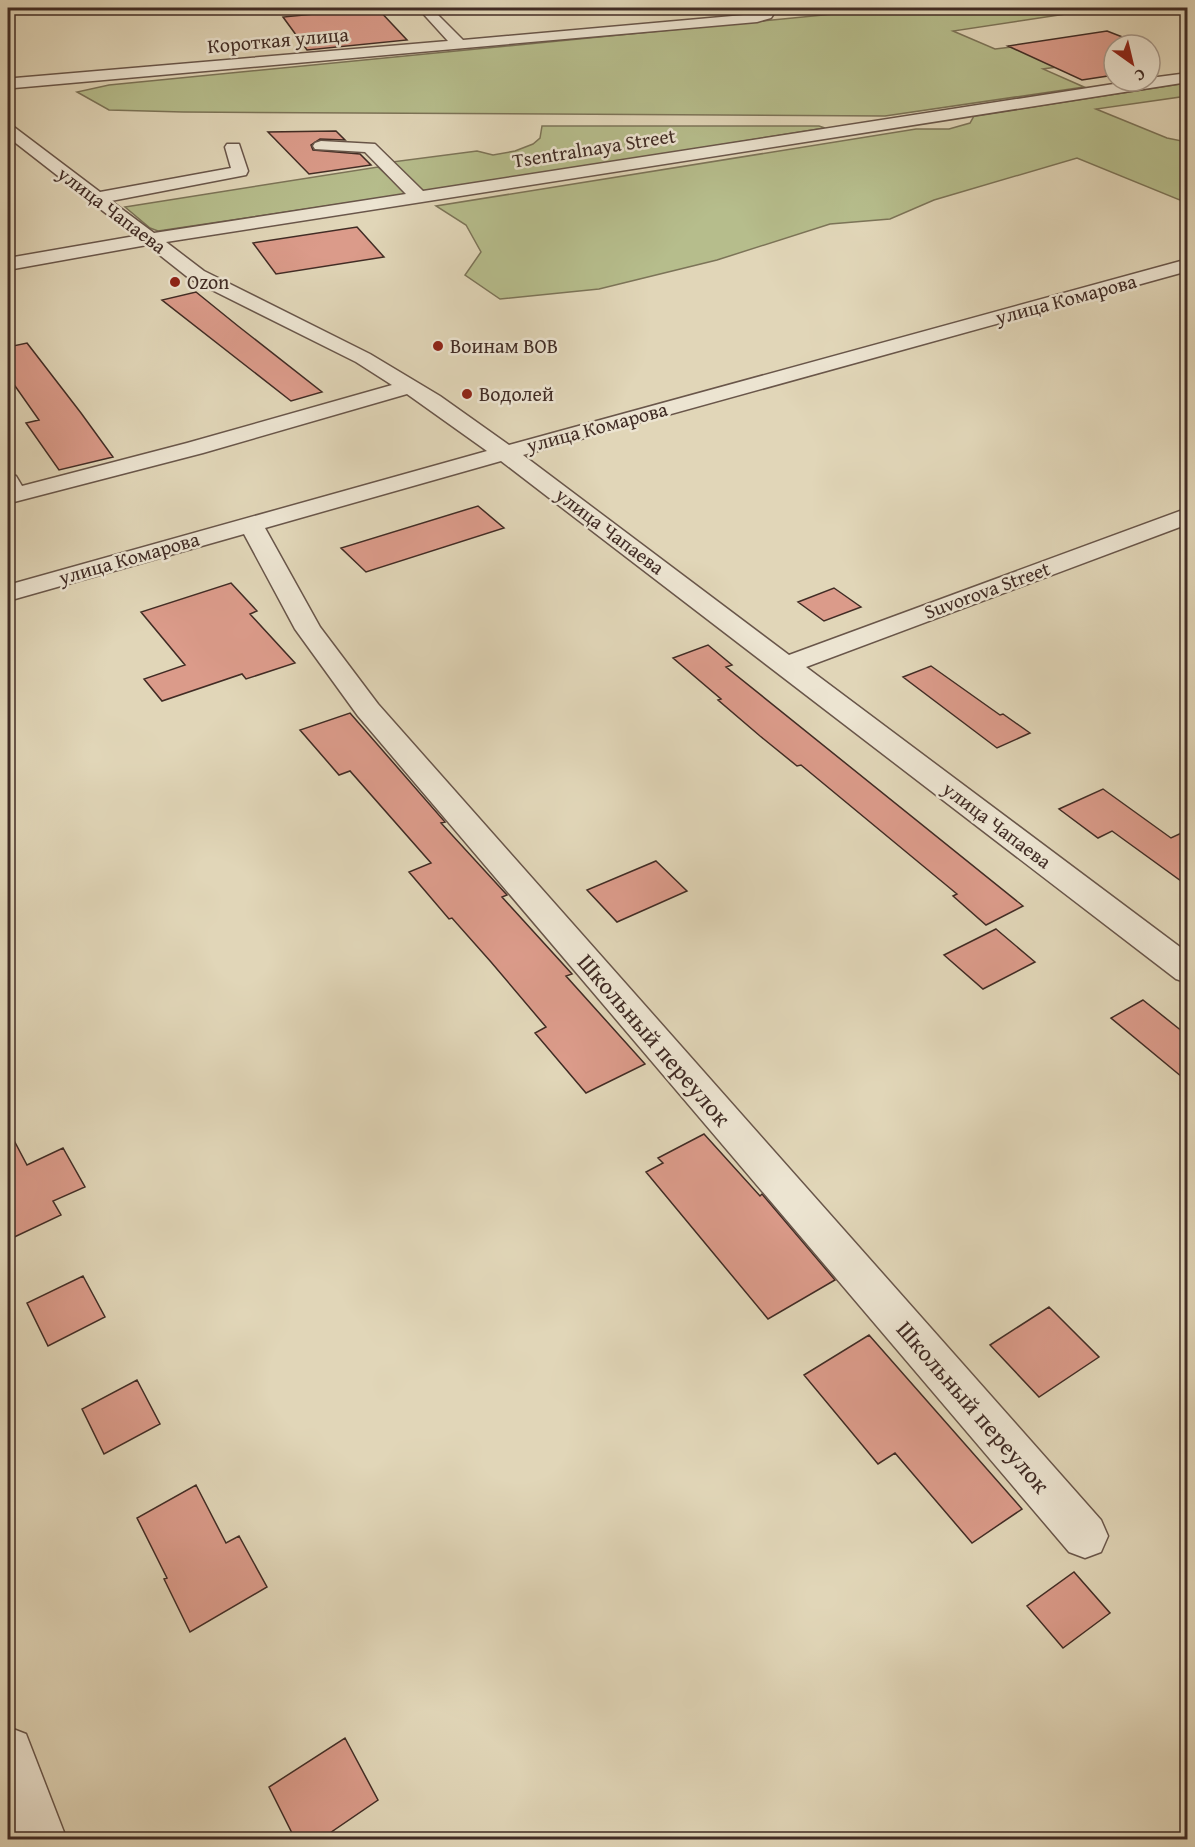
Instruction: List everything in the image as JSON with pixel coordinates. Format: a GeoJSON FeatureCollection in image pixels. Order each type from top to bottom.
{"type":"FeatureCollection","features":[{"type":"Feature","properties":{"kind":"street"},"geometry":{"type":"LineString","coordinates":[[424,8],[459,44]]}},
{"type":"Feature","properties":{"kind":"street","name":"Короткая улица"},"geometry":{"type":"LineString","coordinates":[[8,81],[14,83],[758,18],[762,11]]}},
{"type":"Feature","properties":{"kind":"street","name":"Tsentralnaya Street"},"geometry":{"type":"LineString","coordinates":[[8,264],[419,196],[1188,77]]}},
{"type":"Feature","properties":{"kind":"street","name":"улица Чапаева"},"geometry":{"type":"LineString","coordinates":[[8,130],[197,274],[363,358],[505,453],[1188,971]]}},
{"type":"Feature","properties":{"kind":"street"},"geometry":{"type":"LineString","coordinates":[[321,146],[369,147],[419,196]]}},
{"type":"Feature","properties":{"kind":"street"},"geometry":{"type":"LineString","coordinates":[[98,198],[240,171],[233,147]]}},
{"type":"Feature","properties":{"kind":"street","name":"улица Комарова"},"geometry":{"type":"LineString","coordinates":[[8,592],[1188,265]]}},
{"type":"Feature","properties":{"kind":"street"},"geometry":{"type":"LineString","coordinates":[[8,481],[14,495],[195,448],[409,387]]}},
{"type":"Feature","properties":{"kind":"street","name":"Suvorova Street"},"geometry":{"type":"LineString","coordinates":[[786,665],[1188,515]]}},
{"type":"Feature","properties":{"kind":"street","name":"Школьный переулок"},"geometry":{"type":"LineString","coordinates":[[251,524],[309,629],[368,710],[1085,1536]]}},
{"type":"Feature","properties":{"kind":"street"},"geometry":{"type":"LineString","coordinates":[[8,1752],[41,1839]]}},
{"type":"Feature","properties":{"kind":"path"},"geometry":{"type":"LineString","coordinates":[[762,11],[841,8]]}},
{"type":"Feature","properties":{"kind":"green space"},"geometry":{"type":"Polygon","coordinates":[[[895,8],[1066,8],[1079,12],[953,31],[995,49],[1062,41],[1102,58],[1102,61],[1043,69],[1084,87],[885,116],[109,110],[77,92],[109,85],[895,8]]]}},
{"type":"Feature","properties":{"kind":"green space"},"geometry":{"type":"Polygon","coordinates":[[[1187,83],[1187,96],[1096,109],[1167,138],[1187,142],[1187,203],[1077,158],[934,200],[890,219],[830,224],[717,260],[599,289],[500,299],[465,275],[481,252],[466,225],[436,206],[916,129],[949,129],[970,123],[974,116],[1122,93],[1162,93],[1162,87],[1187,83]]]}},
{"type":"Feature","properties":{"kind":"green space"},"geometry":{"type":"Polygon","coordinates":[[[542,126],[819,126],[825,128],[427,192],[419,189],[392,162],[477,151],[493,155],[515,151],[533,144],[540,138],[542,126]]]}},
{"type":"Feature","properties":{"kind":"green space"},"geometry":{"type":"Polygon","coordinates":[[[378,167],[407,194],[158,231],[150,228],[125,207],[378,167]]]}},
{"type":"Feature","properties":{"kind":"building"},"geometry":{"type":"Polygon","coordinates":[[[377,8],[407,40],[307,50],[283,17],[377,8]]]}},
{"type":"Feature","properties":{"kind":"building"},"geometry":{"type":"Polygon","coordinates":[[[1107,31],[1112,33],[1102,33],[1102,77],[1082,80],[1008,46],[1107,31]]]}},
{"type":"Feature","properties":{"kind":"building"},"geometry":{"type":"Polygon","coordinates":[[[336,131],[345,140],[320,139],[311,145],[313,150],[360,154],[371,165],[309,174],[268,132],[336,131]]]}},
{"type":"Feature","properties":{"kind":"building"},"geometry":{"type":"Polygon","coordinates":[[[357,227],[384,257],[276,274],[253,243],[357,227]]]}},
{"type":"Feature","properties":{"kind":"building"},"geometry":{"type":"Polygon","coordinates":[[[196,292],[322,392],[291,401],[162,300],[196,292]]]}},
{"type":"Feature","properties":{"kind":"building"},"geometry":{"type":"Polygon","coordinates":[[[27,343],[113,457],[59,470],[26,423],[39,420],[8,376],[8,347],[27,343]]]}},
{"type":"Feature","properties":{"kind":"building"},"geometry":{"type":"Polygon","coordinates":[[[478,506],[504,528],[366,572],[341,548],[478,506]]]}},
{"type":"Feature","properties":{"kind":"building"},"geometry":{"type":"Polygon","coordinates":[[[231,583],[257,611],[250,614],[295,663],[246,679],[242,674],[162,701],[144,679],[185,665],[141,612],[231,583]]]}},
{"type":"Feature","properties":{"kind":"building"},"geometry":{"type":"Polygon","coordinates":[[[834,588],[861,607],[824,621],[798,602],[834,588]]]}},
{"type":"Feature","properties":{"kind":"building"},"geometry":{"type":"Polygon","coordinates":[[[708,645],[732,665],[726,667],[1023,906],[986,925],[953,896],[957,894],[801,765],[797,766],[760,736],[673,658],[708,645]]]}},
{"type":"Feature","properties":{"kind":"building"},"geometry":{"type":"Polygon","coordinates":[[[931,666],[1000,715],[1003,714],[1030,733],[997,748],[903,677],[931,666]]]}},
{"type":"Feature","properties":{"kind":"building"},"geometry":{"type":"Polygon","coordinates":[[[350,713],[445,822],[441,823],[507,895],[502,897],[572,974],[566,976],[645,1064],[586,1093],[535,1033],[546,1027],[491,962],[452,918],[449,919],[409,872],[431,863],[350,771],[339,775],[300,730],[350,713]]]}},
{"type":"Feature","properties":{"kind":"building"},"geometry":{"type":"Polygon","coordinates":[[[1103,789],[1171,838],[1188,830],[1188,886],[1112,831],[1098,838],[1059,809],[1103,789]]]}},
{"type":"Feature","properties":{"kind":"building"},"geometry":{"type":"Polygon","coordinates":[[[656,861],[687,891],[617,922],[587,890],[656,861]]]}},
{"type":"Feature","properties":{"kind":"building"},"geometry":{"type":"Polygon","coordinates":[[[996,929],[1035,962],[983,989],[944,955],[996,929]]]}},
{"type":"Feature","properties":{"kind":"building"},"geometry":{"type":"Polygon","coordinates":[[[1143,1000],[1188,1036],[1188,1082],[1111,1018],[1143,1000]]]}},
{"type":"Feature","properties":{"kind":"building"},"geometry":{"type":"Polygon","coordinates":[[[8,1129],[27,1165],[63,1148],[85,1187],[53,1201],[61,1215],[8,1240],[8,1129]]]}},
{"type":"Feature","properties":{"kind":"building"},"geometry":{"type":"Polygon","coordinates":[[[704,1134],[760,1196],[762,1194],[835,1280],[768,1319],[646,1172],[663,1163],[658,1158],[704,1134]]]}},
{"type":"Feature","properties":{"kind":"building"},"geometry":{"type":"Polygon","coordinates":[[[83,1276],[105,1317],[48,1346],[27,1303],[83,1276]]]}},
{"type":"Feature","properties":{"kind":"building"},"geometry":{"type":"Polygon","coordinates":[[[1049,1307],[1099,1357],[1039,1397],[990,1345],[1049,1307]]]}},
{"type":"Feature","properties":{"kind":"building"},"geometry":{"type":"Polygon","coordinates":[[[869,1335],[1022,1509],[972,1543],[895,1453],[878,1464],[804,1375],[869,1335]]]}},
{"type":"Feature","properties":{"kind":"building"},"geometry":{"type":"Polygon","coordinates":[[[137,1380],[160,1424],[104,1454],[82,1409],[137,1380]]]}},
{"type":"Feature","properties":{"kind":"building"},"geometry":{"type":"Polygon","coordinates":[[[196,1485],[226,1543],[239,1536],[267,1587],[190,1632],[164,1579],[167,1578],[137,1518],[196,1485]]]}},
{"type":"Feature","properties":{"kind":"building"},"geometry":{"type":"Polygon","coordinates":[[[1074,1572],[1110,1613],[1063,1648],[1027,1606],[1074,1572]]]}},
{"type":"Feature","properties":{"kind":"building"},"geometry":{"type":"Polygon","coordinates":[[[345,1738],[378,1800],[321,1839],[295,1839],[269,1787],[345,1738]]]}},
{"type":"Feature","properties":{"kind":"place","name":"Ozon"},"geometry":{"type":"Point","coordinates":[175,282]}},
{"type":"Feature","properties":{"kind":"place","name":"Воинам ВОВ"},"geometry":{"type":"Point","coordinates":[438,346]}},
{"type":"Feature","properties":{"kind":"place","name":"Водолей"},"geometry":{"type":"Point","coordinates":[467,394]}}]}
